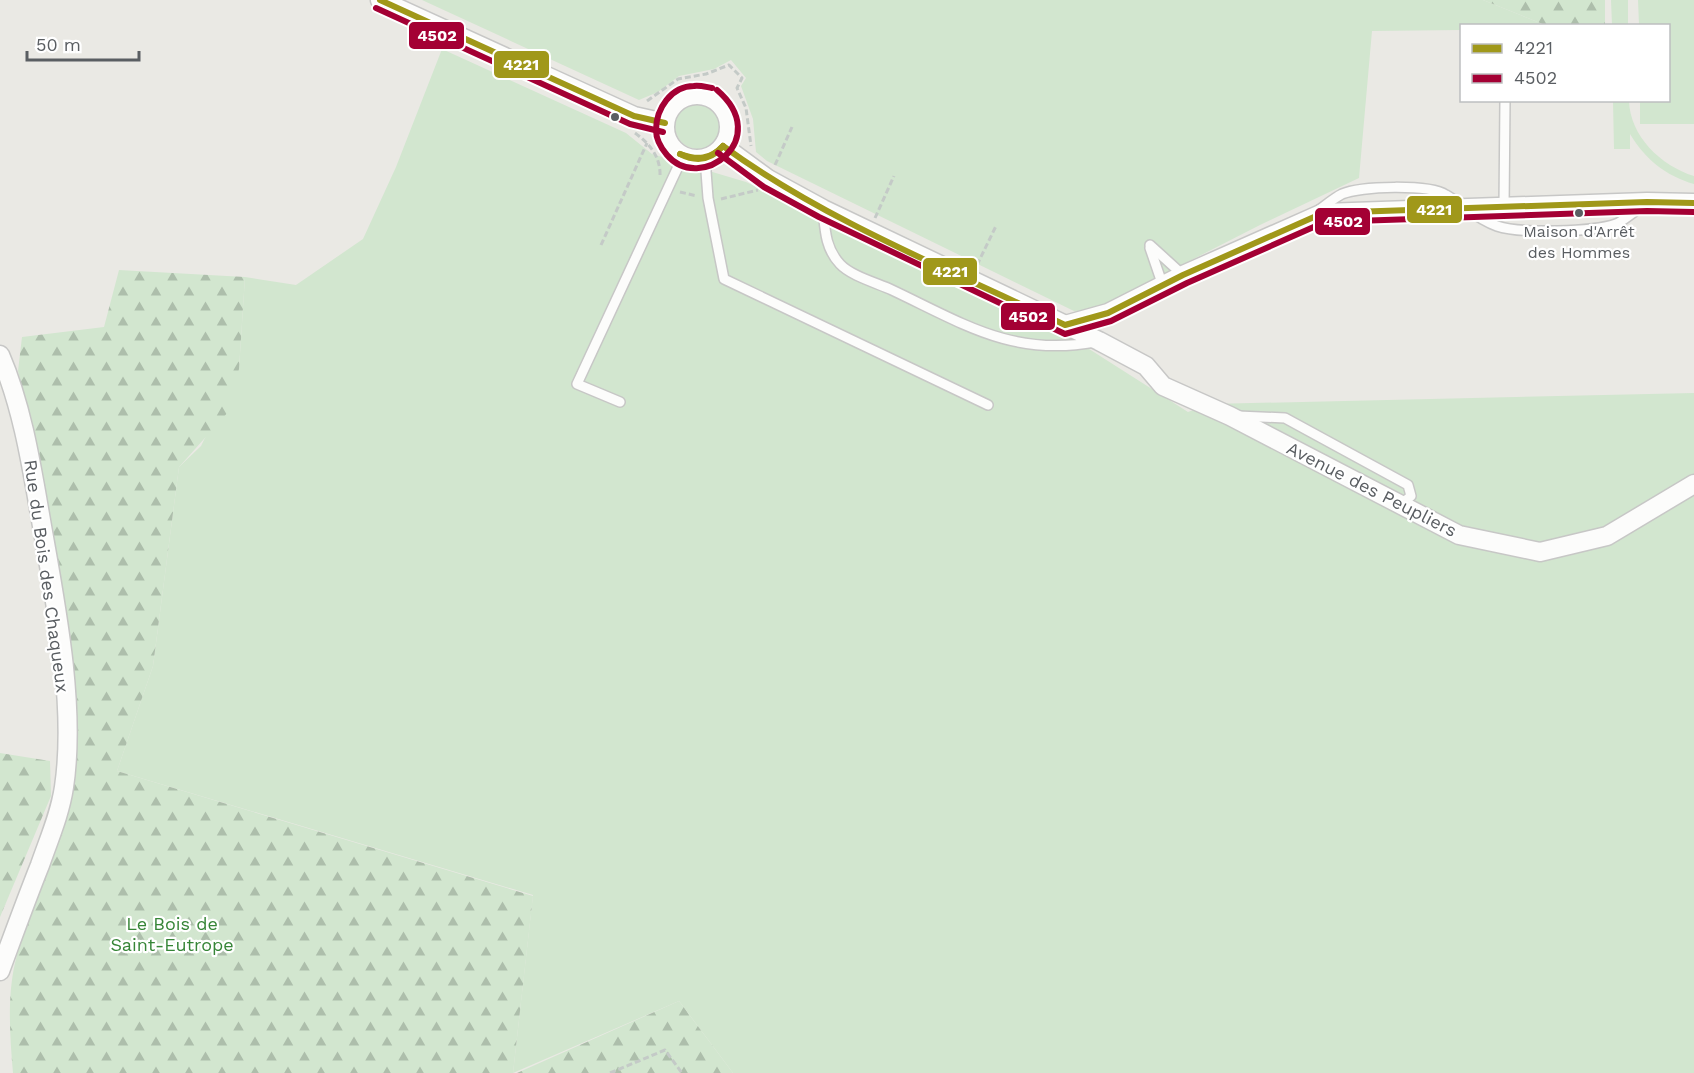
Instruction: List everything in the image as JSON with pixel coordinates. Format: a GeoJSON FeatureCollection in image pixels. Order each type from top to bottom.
{"type":"FeatureCollection","features":[{"type":"Feature","properties":{"kind":"street"},"geometry":{"type":"LineString","coordinates":[[380,0],[634,116],[664,123]]}},
{"type":"Feature","properties":{"kind":"street"},"geometry":{"type":"LineString","coordinates":[[701,94],[711,97],[720,104],[730,124],[723,146],[705,158],[683,156],[668,142],[664,123],[667,113],[681,98],[701,94]]}},
{"type":"Feature","properties":{"kind":"street","name":"Avenue des Peupliers"},"geometry":{"type":"LineString","coordinates":[[723,146],[768,172],[823,209],[1099,341],[1146,366],[1163,386],[1230,416],[1458,535],[1539,552],[1607,536],[1681,494],[1694,484]]}},
{"type":"Feature","properties":{"kind":"street"},"geometry":{"type":"LineString","coordinates":[[1065,325],[1108,313],[1307,218],[1346,210],[1504,208],[1647,202],[1694,203]]}},
{"type":"Feature","properties":{"kind":"street","name":"Rue du Bois des Chaqueux"},"geometry":{"type":"LineString","coordinates":[[0,355],[10,377],[31,463],[47,554],[65,678],[66,758],[64,787],[57,818],[0,971]]}},
{"type":"Feature","properties":{"kind":"lane"},"geometry":{"type":"LineString","coordinates":[[1504,208],[1505,102]]}},
{"type":"Feature","properties":{"kind":"lane"},"geometry":{"type":"LineString","coordinates":[[620,402],[577,384],[683,156]]}},
{"type":"Feature","properties":{"kind":"lane"},"geometry":{"type":"LineString","coordinates":[[705,158],[708,198],[724,279],[988,405]]}},
{"type":"Feature","properties":{"kind":"lane"},"geometry":{"type":"LineString","coordinates":[[1462,208],[1497,226],[1517,229],[1583,230],[1618,223],[1647,202]]}},
{"type":"Feature","properties":{"kind":"lane"},"geometry":{"type":"LineString","coordinates":[[823,209],[825,239],[841,266],[983,333],[1010,342],[1067,347],[1099,341]]}},
{"type":"Feature","properties":{"kind":"lane"},"geometry":{"type":"LineString","coordinates":[[1163,286],[1150,245],[1183,276]]}},
{"type":"Feature","properties":{"kind":"path"},"geometry":{"type":"LineString","coordinates":[[754,153],[746,108],[737,88],[742,78],[729,65],[706,74],[678,79],[648,101],[639,103],[629,129],[647,143],[661,167],[659,181],[669,187],[718,200],[757,191],[773,167],[792,127]]}},
{"type":"Feature","properties":{"kind":"path"},"geometry":{"type":"LineString","coordinates":[[600,245],[647,143]]}},
{"type":"Feature","properties":{"kind":"path"},"geometry":{"type":"LineString","coordinates":[[869,230],[894,176]]}},
{"type":"Feature","properties":{"kind":"path"},"geometry":{"type":"LineString","coordinates":[[971,278],[996,226]]}},
{"type":"Feature","properties":{"kind":"path"},"geometry":{"type":"LineString","coordinates":[[610,1073],[665,1050],[682,1073]]}},
{"type":"Feature","properties":{"kind":"green space"},"geometry":{"type":"Polygon","coordinates":[[[422,0],[1483,0],[1543,24],[1460,24],[1460,30],[1372,31],[1359,178],[1260,225],[1115,299],[1092,309],[1076,312],[767,161],[756,152],[753,119],[741,86],[746,78],[731,60],[714,69],[679,76],[658,92],[639,100],[422,0]]]}},
{"type":"Feature","properties":{"kind":"green space"},"geometry":{"type":"Polygon","coordinates":[[[1483,0],[1605,0],[1605,24],[1543,24],[1483,0]]]}},
{"type":"Feature","properties":{"kind":"green space"},"geometry":{"type":"Polygon","coordinates":[[[1611,0],[1628,0],[1628,24],[1612,24],[1611,0]]]}},
{"type":"Feature","properties":{"kind":"green space"},"geometry":{"type":"Polygon","coordinates":[[[1638,0],[1694,0],[1694,124],[1640,124],[1640,102],[1670,102],[1670,24],[1639,24],[1638,0]]]}},
{"type":"Feature","properties":{"kind":"green space"},"geometry":{"type":"Polygon","coordinates":[[[442,49],[626,133],[652,154],[746,182],[1053,326],[1188,412],[1210,404],[1694,393],[1694,1073],[733,1073],[679,1001],[513,1073],[533,895],[117,771],[153,666],[179,467],[201,446],[239,369],[245,277],[296,285],[363,239],[396,167],[442,49]]]}},
{"type":"Feature","properties":{"kind":"green space"},"geometry":{"type":"Polygon","coordinates":[[[1613,102],[1629,102],[1635,126],[1641,137],[1659,157],[1694,176],[1694,184],[1665,171],[1649,159],[1630,134],[1630,149],[1614,149],[1613,102]]]}},
{"type":"Feature","properties":{"kind":"green space"},"geometry":{"type":"Polygon","coordinates":[[[703,103],[715,109],[720,117],[720,135],[715,143],[707,148],[693,149],[685,146],[678,139],[675,121],[678,113],[685,106],[703,103]]]}},
{"type":"Feature","properties":{"kind":"green space","name":"Le Bois de Saint-Eutrope"},"geometry":{"type":"Polygon","coordinates":[[[119,270],[245,277],[239,369],[229,411],[179,467],[153,666],[117,771],[533,896],[513,1073],[13,1073],[10,1032],[12,976],[21,940],[54,852],[73,785],[38,459],[18,371],[22,337],[104,327],[119,270]]]}},
{"type":"Feature","properties":{"kind":"green space"},"geometry":{"type":"Polygon","coordinates":[[[0,753],[50,761],[51,796],[0,917],[0,753]]]}},
{"type":"Feature","properties":{"kind":"green space"},"geometry":{"type":"Polygon","coordinates":[[[679,1001],[733,1073],[517,1073],[679,1001]]]}},
{"type":"Feature","properties":{"kind":"transit line","name":"4221"},"geometry":{"type":"LineString","coordinates":[[380,0],[634,116],[665,123]]}},
{"type":"Feature","properties":{"kind":"transit line","name":"4502"},"geometry":{"type":"LineString","coordinates":[[376,8],[630,124],[663,132]]}},
{"type":"Feature","properties":{"kind":"transit line","name":"4502"},"geometry":{"type":"LineString","coordinates":[[712,88],[696,86],[678,90],[666,100],[659,114],[656,130],[659,144],[667,155],[681,165],[697,168],[712,164],[726,156],[735,142],[738,126],[733,108],[717,90]]}},
{"type":"Feature","properties":{"kind":"transit line","name":"4221"},"geometry":{"type":"LineString","coordinates":[[680,154],[703,158],[723,146]]}},
{"type":"Feature","properties":{"kind":"transit line","name":"4221"},"geometry":{"type":"LineString","coordinates":[[680,154],[697,159],[703,158],[723,146]]}},
{"type":"Feature","properties":{"kind":"transit line","name":"4221"},"geometry":{"type":"LineString","coordinates":[[723,146],[763,173],[846,221],[1065,325],[1108,313],[1183,275],[1323,213],[1647,202],[1694,203]]}},
{"type":"Feature","properties":{"kind":"transit line","name":"4502"},"geometry":{"type":"LineString","coordinates":[[718,153],[764,187],[819,217],[1065,334],[1111,321],[1187,283],[1325,222],[1647,211],[1694,212]]}},
{"type":"Feature","properties":{"kind":"place","name":"Maison d'Arrêt des Hommes"},"geometry":{"type":"Point","coordinates":[1579,213]}}]}
